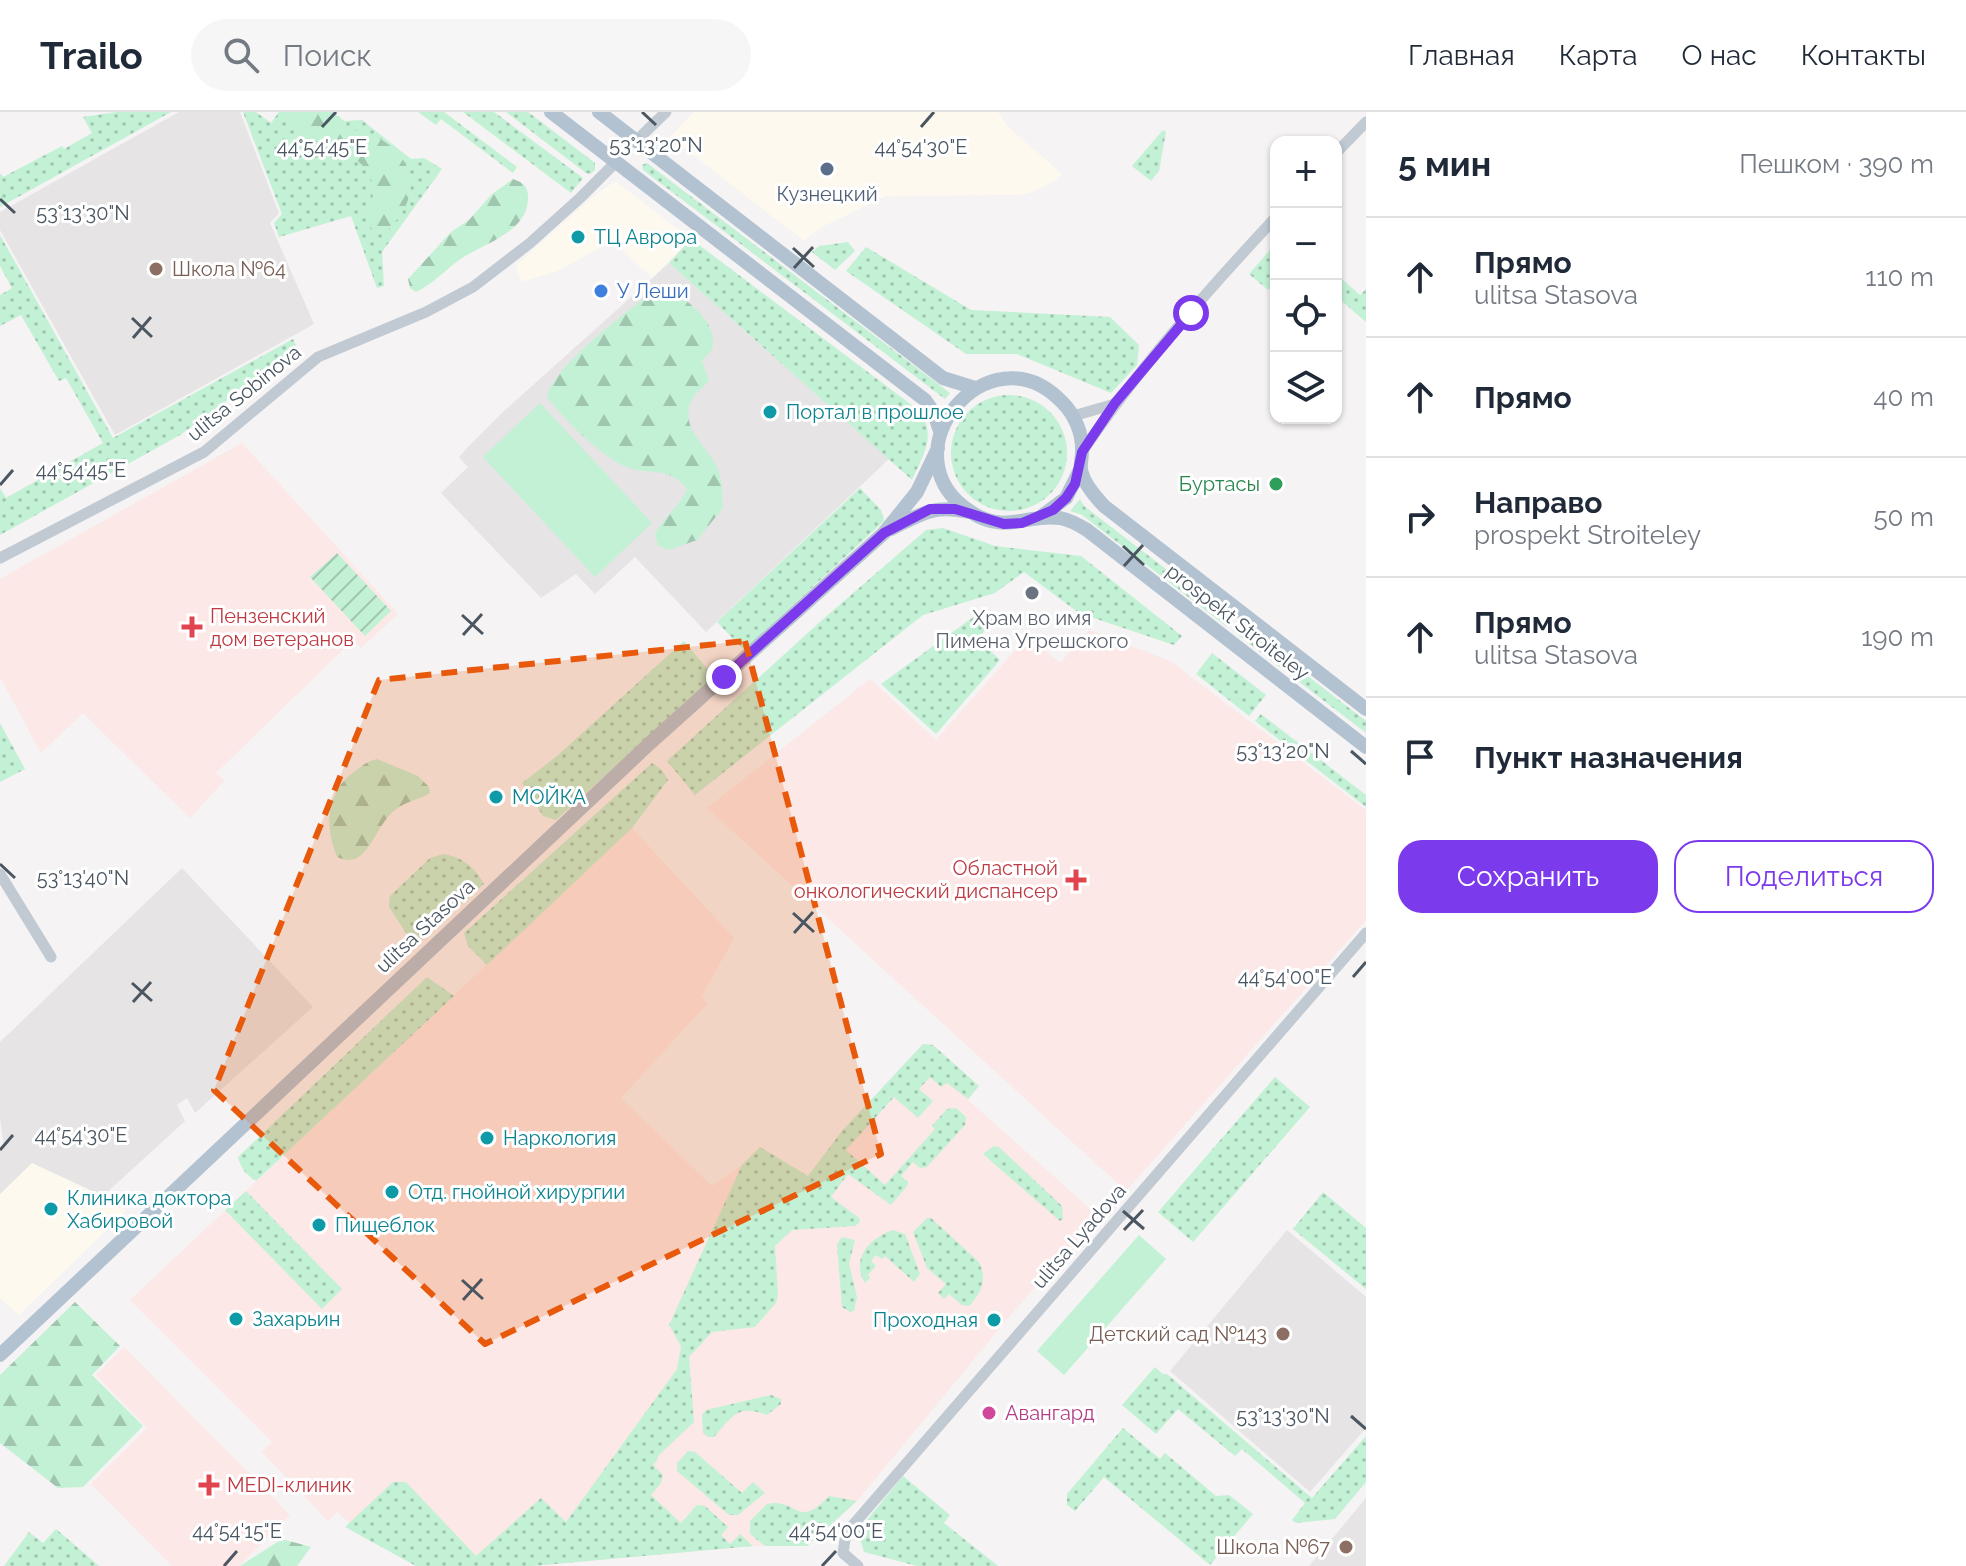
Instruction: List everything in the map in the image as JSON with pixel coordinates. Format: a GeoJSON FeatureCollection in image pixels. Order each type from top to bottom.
{"type":"FeatureCollection","features":[{"type":"Feature","properties":{"kind":"main road"},"geometry":{"type":"LineString","coordinates":[[551,112],[925,400],[934,413],[940,431]]}},
{"type":"Feature","properties":{"kind":"main road"},"geometry":{"type":"LineString","coordinates":[[599,112],[943,378],[975,388]]}},
{"type":"Feature","properties":{"kind":"main road"},"geometry":{"type":"LineString","coordinates":[[616,162],[636,141]]}},
{"type":"Feature","properties":{"kind":"main road"},"geometry":{"type":"LineString","coordinates":[[971,513],[957,502],[939,468],[940,431],[953,407],[975,388],[1004,379],[1037,384],[1057,398],[1073,416],[1081,439],[1081,468],[1066,498],[1039,518]]}},
{"type":"Feature","properties":{"kind":"main road","name":"ulitsa Stasova"},"geometry":{"type":"LineString","coordinates":[[0,1355],[637,755],[884,533],[917,492],[938,448]]}},
{"type":"Feature","properties":{"kind":"main road","name":"prospekt Stroiteley"},"geometry":{"type":"LineString","coordinates":[[1081,468],[1092,493],[1104,506],[1366,709]]}},
{"type":"Feature","properties":{"kind":"main road","name":"ulitsa Stasova"},"geometry":{"type":"LineString","coordinates":[[884,533],[930,509],[955,509],[971,513]]}},
{"type":"Feature","properties":{"kind":"main road","name":"prospekt Stroiteley"},"geometry":{"type":"LineString","coordinates":[[971,513],[1004,524],[1060,518],[1087,530],[1366,747]]}},
{"type":"Feature","properties":{"kind":"street"},"geometry":{"type":"LineString","coordinates":[[636,141],[666,112]]}},
{"type":"Feature","properties":{"kind":"street"},"geometry":{"type":"LineString","coordinates":[[1342,147],[1366,122]]}},
{"type":"Feature","properties":{"kind":"street","name":"ulitsa Sobinova"},"geometry":{"type":"LineString","coordinates":[[0,558],[204,452],[318,357],[426,312],[473,287],[530,243],[616,162]]}},
{"type":"Feature","properties":{"kind":"street"},"geometry":{"type":"LineString","coordinates":[[1082,452],[1115,403],[1270,224]]}},
{"type":"Feature","properties":{"kind":"street"},"geometry":{"type":"LineString","coordinates":[[1073,416],[1115,403]]}},
{"type":"Feature","properties":{"kind":"street"},"geometry":{"type":"LineString","coordinates":[[0,874],[51,957]]}},
{"type":"Feature","properties":{"kind":"street","name":"ulitsa Lyadova"},"geometry":{"type":"LineString","coordinates":[[858,1566],[843,1553],[846,1533],[1366,933]]}},
{"type":"Feature","properties":{"kind":"highlighted area"},"geometry":{"type":"Polygon","coordinates":[[[745,641],[881,1154],[485,1344],[214,1090],[379,680],[745,641]]]}},
{"type":"Feature","properties":{"kind":"shaded area","name":"Школа №64"},"geometry":{"type":"Polygon","coordinates":[[[179,112],[240,112],[279,213],[270,223],[314,324],[115,435],[0,230],[0,212],[179,112]]]}},
{"type":"Feature","properties":{"kind":"shaded area"},"geometry":{"type":"Polygon","coordinates":[[[694,112],[998,112],[1007,126],[1062,174],[1055,181],[1021,195],[886,196],[822,227],[804,241],[670,137],[694,112]]]}},
{"type":"Feature","properties":{"kind":"shaded area"},"geometry":{"type":"Polygon","coordinates":[[[615,181],[691,239],[652,278],[621,249],[605,245],[558,271],[521,282],[516,265],[615,181]]]}},
{"type":"Feature","properties":{"kind":"shaded area"},"geometry":{"type":"Polygon","coordinates":[[[669,263],[889,459],[706,632],[635,557],[595,594],[576,574],[541,598],[441,493],[468,467],[459,457],[468,447],[669,263]]]}},
{"type":"Feature","properties":{"kind":"shaded area","name":"Пензенский дом ветеранов"},"geometry":{"type":"Polygon","coordinates":[[[242,443],[398,614],[361,648],[353,640],[216,773],[224,781],[190,818],[83,713],[41,753],[0,677],[0,579],[242,443]]]}},
{"type":"Feature","properties":{"kind":"shaded area","name":"Областной онкологический диспансер"},"geometry":{"type":"Polygon","coordinates":[[[1089,630],[1170,661],[1366,810],[1366,920],[1126,1191],[707,808],[870,679],[936,740],[1028,636],[1060,663],[1089,630]]]}},
{"type":"Feature","properties":{"kind":"shaded area"},"geometry":{"type":"Polygon","coordinates":[[[632,828],[734,938],[702,996],[707,1004],[621,1098],[712,1186],[742,1165],[760,1147],[808,1176],[842,1131],[923,1044],[933,1045],[979,1086],[968,1100],[1097,1215],[857,1501],[807,1546],[753,1546],[533,1566],[430,1566],[355,1527],[337,1512],[328,1521],[262,1452],[272,1442],[130,1300],[632,828]]]}},
{"type":"Feature","properties":{"kind":"shaded area"},"geometry":{"type":"Polygon","coordinates":[[[182,868],[313,1007],[195,1113],[187,1098],[177,1105],[185,1121],[103,1196],[32,1163],[0,1194],[0,1150],[4,1146],[0,1119],[0,1042],[182,868]]]}},
{"type":"Feature","properties":{"kind":"shaded area"},"geometry":{"type":"Polygon","coordinates":[[[32,1162],[103,1196],[126,1211],[19,1315],[0,1298],[0,1194],[32,1162]]]}},
{"type":"Feature","properties":{"kind":"shaded area","name":"Детский сад №143"},"geometry":{"type":"Polygon","coordinates":[[[1287,1230],[1366,1297],[1366,1428],[1310,1492],[1170,1371],[1287,1230]]]}},
{"type":"Feature","properties":{"kind":"shaded area"},"geometry":{"type":"Polygon","coordinates":[[[124,1347],[290,1515],[239,1566],[172,1566],[91,1484],[147,1428],[96,1375],[124,1347]]]}},
{"type":"Feature","properties":{"kind":"shaded area","name":"Школа №67"},"geometry":{"type":"Polygon","coordinates":[[[1366,1498],[1366,1566],[1309,1566],[1342,1527],[1366,1498]]]}},
{"type":"Feature","properties":{"kind":"green space"},"geometry":{"type":"Polygon","coordinates":[[[117,112],[171,112],[0,207],[0,173],[3,177],[92,133],[83,117],[117,112]]]}},
{"type":"Feature","properties":{"kind":"green space"},"geometry":{"type":"Polygon","coordinates":[[[243,112],[256,112],[271,123],[279,112],[333,112],[344,121],[362,120],[411,159],[424,158],[442,169],[382,252],[384,286],[377,288],[351,216],[279,237],[274,223],[282,214],[243,112]]]}},
{"type":"Feature","properties":{"kind":"green space"},"geometry":{"type":"Polygon","coordinates":[[[290,112],[322,112],[346,129],[371,134],[399,154],[407,166],[410,192],[398,219],[386,232],[373,232],[371,227],[372,180],[366,169],[344,153],[294,130],[288,122],[290,112]]]}},
{"type":"Feature","properties":{"kind":"green space"},"geometry":{"type":"Polygon","coordinates":[[[418,112],[444,112],[517,167],[513,173],[441,119],[436,125],[418,112]]]}},
{"type":"Feature","properties":{"kind":"green space"},"geometry":{"type":"Polygon","coordinates":[[[463,112],[494,112],[583,178],[571,193],[463,112]]]}},
{"type":"Feature","properties":{"kind":"green space"},"geometry":{"type":"Polygon","coordinates":[[[506,112],[528,112],[595,163],[595,170],[586,173],[506,112]]]}},
{"type":"Feature","properties":{"kind":"green space"},"geometry":{"type":"Polygon","coordinates":[[[1163,130],[1166,132],[1159,171],[1151,181],[1132,166],[1163,130]]]}},
{"type":"Feature","properties":{"kind":"green space"},"geometry":{"type":"Polygon","coordinates":[[[647,163],[950,393],[945,399],[643,170],[642,165],[647,163]]]}},
{"type":"Feature","properties":{"kind":"green space"},"geometry":{"type":"Polygon","coordinates":[[[513,179],[524,185],[528,196],[527,208],[514,227],[462,258],[422,289],[416,292],[410,288],[408,279],[451,232],[469,220],[492,194],[513,179]]]}},
{"type":"Feature","properties":{"kind":"green space"},"geometry":{"type":"Polygon","coordinates":[[[0,235],[113,438],[293,339],[296,345],[270,369],[180,435],[0,535],[0,488],[6,498],[103,443],[66,378],[59,381],[21,315],[0,326],[0,295],[12,288],[0,266],[0,235]]]}},
{"type":"Feature","properties":{"kind":"green space"},"geometry":{"type":"Polygon","coordinates":[[[691,239],[921,412],[928,438],[912,480],[669,263],[691,239]]]}},
{"type":"Feature","properties":{"kind":"green space"},"geometry":{"type":"Polygon","coordinates":[[[848,242],[855,251],[835,270],[812,252],[819,246],[848,242]]]}},
{"type":"Feature","properties":{"kind":"green space"},"geometry":{"type":"Polygon","coordinates":[[[866,247],[971,310],[1110,317],[1139,345],[1137,365],[1111,393],[1017,354],[966,354],[846,271],[866,247]]]}},
{"type":"Feature","properties":{"kind":"green space"},"geometry":{"type":"Polygon","coordinates":[[[1270,250],[1270,288],[1268,290],[1249,274],[1270,250]]]}},
{"type":"Feature","properties":{"kind":"green space"},"geometry":{"type":"Polygon","coordinates":[[[1342,279],[1360,295],[1366,289],[1366,322],[1342,301],[1342,279]]]}},
{"type":"Feature","properties":{"kind":"green space"},"geometry":{"type":"Polygon","coordinates":[[[657,288],[686,300],[703,316],[712,335],[712,347],[702,361],[709,380],[694,397],[688,413],[696,437],[718,470],[722,486],[723,508],[697,540],[669,550],[658,546],[655,534],[687,489],[672,476],[629,468],[610,458],[580,434],[547,397],[563,370],[578,354],[657,288]]]}},
{"type":"Feature","properties":{"kind":"green space"},"geometry":{"type":"Polygon","coordinates":[[[1009,395],[1031,399],[1050,412],[1063,431],[1067,453],[1063,475],[1050,494],[1031,507],[1009,511],[987,507],[968,494],[955,475],[951,453],[955,431],[968,412],[987,399],[1009,395]]]}},
{"type":"Feature","properties":{"kind":"green space"},"geometry":{"type":"Polygon","coordinates":[[[540,403],[652,523],[595,577],[483,457],[540,403]]]}},
{"type":"Feature","properties":{"kind":"green space"},"geometry":{"type":"Polygon","coordinates":[[[860,488],[881,510],[884,521],[744,650],[717,622],[860,488]]]}},
{"type":"Feature","properties":{"kind":"green space"},"geometry":{"type":"Polygon","coordinates":[[[1080,499],[1084,506],[1232,620],[1227,627],[1082,515],[1070,511],[1080,499]]]}},
{"type":"Feature","properties":{"kind":"green space"},"geometry":{"type":"Polygon","coordinates":[[[943,528],[995,546],[1081,556],[1182,636],[1174,645],[1079,613],[1024,572],[995,593],[923,615],[695,795],[667,761],[926,530],[943,528]]]}},
{"type":"Feature","properties":{"kind":"green space"},"geometry":{"type":"Polygon","coordinates":[[[337,553],[391,611],[365,636],[310,577],[337,553]]]}},
{"type":"Feature","properties":{"kind":"green space"},"geometry":{"type":"Polygon","coordinates":[[[983,610],[995,618],[978,639],[1000,660],[936,734],[881,684],[983,610]]]}},
{"type":"Feature","properties":{"kind":"green space"},"geometry":{"type":"Polygon","coordinates":[[[1239,623],[1366,721],[1366,733],[1233,631],[1239,623]]]}},
{"type":"Feature","properties":{"kind":"green space"},"geometry":{"type":"Polygon","coordinates":[[[684,641],[709,671],[709,681],[556,820],[543,816],[522,783],[557,756],[684,641]]]}},
{"type":"Feature","properties":{"kind":"green space"},"geometry":{"type":"Polygon","coordinates":[[[1212,653],[1266,695],[1249,716],[1196,674],[1212,653]]]}},
{"type":"Feature","properties":{"kind":"green space"},"geometry":{"type":"Polygon","coordinates":[[[1261,714],[1366,795],[1366,807],[1255,721],[1261,714]]]}},
{"type":"Feature","properties":{"kind":"green space"},"geometry":{"type":"Polygon","coordinates":[[[0,723],[25,769],[0,782],[0,723]]]}},
{"type":"Feature","properties":{"kind":"green space"},"geometry":{"type":"Polygon","coordinates":[[[377,759],[418,776],[429,787],[430,793],[395,810],[369,846],[356,858],[347,860],[337,857],[329,821],[333,799],[345,779],[377,759]]]}},
{"type":"Feature","properties":{"kind":"green space"},"geometry":{"type":"Polygon","coordinates":[[[652,763],[662,770],[668,780],[632,828],[487,965],[468,946],[464,933],[652,763]]]}},
{"type":"Feature","properties":{"kind":"green space"},"geometry":{"type":"Polygon","coordinates":[[[443,854],[467,863],[484,884],[422,939],[415,941],[410,939],[389,907],[390,896],[430,858],[443,854]]]}},
{"type":"Feature","properties":{"kind":"green space"},"geometry":{"type":"Polygon","coordinates":[[[427,977],[454,996],[256,1181],[249,1176],[238,1157],[427,977]]]}},
{"type":"Feature","properties":{"kind":"green space"},"geometry":{"type":"Polygon","coordinates":[[[923,1044],[933,1045],[979,1086],[968,1099],[947,1083],[941,1087],[930,1077],[919,1089],[933,1101],[918,1118],[894,1097],[846,1150],[885,1185],[935,1129],[932,1126],[947,1109],[956,1108],[966,1117],[965,1125],[927,1167],[920,1168],[913,1162],[901,1176],[908,1182],[907,1186],[891,1205],[848,1174],[831,1197],[860,1222],[855,1226],[792,1230],[775,1246],[776,1303],[755,1327],[712,1332],[689,1357],[694,1422],[657,1457],[653,1465],[663,1475],[661,1483],[651,1495],[681,1523],[697,1505],[705,1506],[728,1527],[721,1535],[730,1544],[740,1534],[753,1546],[533,1566],[416,1566],[345,1527],[393,1482],[406,1482],[476,1556],[541,1498],[566,1522],[677,1369],[681,1346],[669,1325],[742,1165],[760,1147],[808,1176],[842,1131],[923,1044]]]}},
{"type":"Feature","properties":{"kind":"green space"},"geometry":{"type":"Polygon","coordinates":[[[1275,1077],[1310,1107],[1193,1242],[1158,1212],[1275,1077]]]}},
{"type":"Feature","properties":{"kind":"green space"},"geometry":{"type":"Polygon","coordinates":[[[994,1146],[999,1147],[1062,1206],[1063,1219],[1060,1221],[983,1154],[994,1146]]]}},
{"type":"Feature","properties":{"kind":"green space"},"geometry":{"type":"Polygon","coordinates":[[[246,1191],[342,1289],[322,1309],[225,1210],[246,1191]]]}},
{"type":"Feature","properties":{"kind":"green space"},"geometry":{"type":"Polygon","coordinates":[[[1323,1192],[1366,1228],[1366,1289],[1293,1229],[1323,1192]]]}},
{"type":"Feature","properties":{"kind":"green space"},"geometry":{"type":"Polygon","coordinates":[[[927,1218],[931,1218],[979,1262],[983,1274],[982,1286],[969,1306],[962,1305],[949,1294],[944,1299],[938,1293],[946,1284],[927,1268],[913,1232],[927,1218]]]}},
{"type":"Feature","properties":{"kind":"green space"},"geometry":{"type":"Polygon","coordinates":[[[893,1230],[905,1234],[920,1274],[914,1282],[885,1256],[882,1259],[876,1255],[871,1261],[876,1266],[865,1283],[860,1266],[865,1250],[877,1238],[893,1230]]]}},
{"type":"Feature","properties":{"kind":"green space"},"geometry":{"type":"Polygon","coordinates":[[[1139,1235],[1166,1259],[1064,1375],[1037,1351],[1139,1235]]]}},
{"type":"Feature","properties":{"kind":"green space"},"geometry":{"type":"Polygon","coordinates":[[[842,1237],[855,1240],[849,1264],[857,1297],[854,1311],[850,1312],[842,1307],[837,1244],[842,1237]]]}},
{"type":"Feature","properties":{"kind":"green space"},"geometry":{"type":"Polygon","coordinates":[[[75,1302],[120,1346],[92,1375],[143,1426],[83,1487],[58,1488],[0,1443],[0,1375],[75,1302]]]}},
{"type":"Feature","properties":{"kind":"green space"},"geometry":{"type":"Polygon","coordinates":[[[1155,1367],[1312,1498],[1366,1436],[1366,1482],[1335,1519],[1296,1523],[1292,1520],[1305,1503],[1242,1449],[1235,1456],[1178,1409],[1156,1434],[1122,1405],[1155,1367]]]}},
{"type":"Feature","properties":{"kind":"green space"},"geometry":{"type":"Polygon","coordinates":[[[771,1395],[781,1399],[781,1404],[767,1415],[742,1412],[731,1418],[714,1437],[703,1433],[702,1415],[706,1410],[771,1395]]]}},
{"type":"Feature","properties":{"kind":"green space"},"geometry":{"type":"Polygon","coordinates":[[[1123,1428],[1160,1459],[1165,1453],[1216,1496],[1229,1495],[1253,1514],[1210,1565],[1104,1477],[1075,1511],[1067,1505],[1067,1494],[1123,1428]]]}},
{"type":"Feature","properties":{"kind":"green space"},"geometry":{"type":"Polygon","coordinates":[[[688,1451],[695,1452],[742,1493],[753,1482],[765,1493],[738,1515],[729,1515],[677,1471],[677,1463],[688,1451]]]}},
{"type":"Feature","properties":{"kind":"green space"},"geometry":{"type":"Polygon","coordinates":[[[903,1476],[950,1515],[944,1523],[998,1566],[917,1566],[864,1552],[858,1531],[903,1476]]]}},
{"type":"Feature","properties":{"kind":"green space"},"geometry":{"type":"Polygon","coordinates":[[[829,1496],[857,1501],[807,1546],[765,1546],[750,1534],[750,1521],[767,1504],[777,1503],[803,1512],[810,1511],[829,1496]]]}},
{"type":"Feature","properties":{"kind":"green space"},"geometry":{"type":"Polygon","coordinates":[[[56,1529],[99,1566],[4,1566],[29,1532],[43,1543],[56,1529]]]}},
{"type":"Feature","properties":{"kind":"green space"},"geometry":{"type":"Polygon","coordinates":[[[282,1539],[311,1547],[297,1566],[240,1566],[282,1539]]]}},
{"type":"Feature","properties":{"kind":"place","name":"Кузнецкий"},"geometry":{"type":"Point","coordinates":[827,169]}},
{"type":"Feature","properties":{"kind":"place","name":"ТЦ Аврора"},"geometry":{"type":"Point","coordinates":[578,237]}},
{"type":"Feature","properties":{"kind":"place","name":"Школа №64"},"geometry":{"type":"Point","coordinates":[156,269]}},
{"type":"Feature","properties":{"kind":"place","name":"У Леши"},"geometry":{"type":"Point","coordinates":[601,291]}},
{"type":"Feature","properties":{"kind":"place","name":"Портал в прошлое"},"geometry":{"type":"Point","coordinates":[770,412]}},
{"type":"Feature","properties":{"kind":"place","name":"Буртасы"},"geometry":{"type":"Point","coordinates":[1276,484]}},
{"type":"Feature","properties":{"kind":"place","name":"Храм во имя Пимена Угрешского"},"geometry":{"type":"Point","coordinates":[1032,593]}},
{"type":"Feature","properties":{"kind":"place","name":"Пензенский дом ветеранов"},"geometry":{"type":"Point","coordinates":[192,627]}},
{"type":"Feature","properties":{"kind":"place","name":"МОЙКА"},"geometry":{"type":"Point","coordinates":[496,797]}},
{"type":"Feature","properties":{"kind":"place","name":"Областной онкологический диспансер"},"geometry":{"type":"Point","coordinates":[1076,880]}},
{"type":"Feature","properties":{"kind":"place","name":"Наркология"},"geometry":{"type":"Point","coordinates":[487,1138]}},
{"type":"Feature","properties":{"kind":"place","name":"Отд. гнойной хирургии"},"geometry":{"type":"Point","coordinates":[392,1192]}},
{"type":"Feature","properties":{"kind":"place","name":"Клиника доктора Хабировой"},"geometry":{"type":"Point","coordinates":[51,1209]}},
{"type":"Feature","properties":{"kind":"place","name":"Пищеблок"},"geometry":{"type":"Point","coordinates":[319,1225]}},
{"type":"Feature","properties":{"kind":"place","name":"Захарьин"},"geometry":{"type":"Point","coordinates":[236,1319]}},
{"type":"Feature","properties":{"kind":"place","name":"Проходная"},"geometry":{"type":"Point","coordinates":[994,1320]}},
{"type":"Feature","properties":{"kind":"place","name":"Детский сад №143"},"geometry":{"type":"Point","coordinates":[1283,1334]}},
{"type":"Feature","properties":{"kind":"place","name":"Авангард"},"geometry":{"type":"Point","coordinates":[989,1413]}},
{"type":"Feature","properties":{"kind":"place","name":"MEDI-клиник"},"geometry":{"type":"Point","coordinates":[209,1485]}},
{"type":"Feature","properties":{"kind":"place","name":"Школа №67"},"geometry":{"type":"Point","coordinates":[1346,1547]}},
{"type":"Feature","properties":{"kind":"route"},"geometry":{"type":"LineString","coordinates":[[724,677],[884,533],[930,509],[955,509],[1004,524],[1022,523],[1053,510],[1075,484],[1081,468],[1082,452],[1115,403],[1191,313]]}}]}
